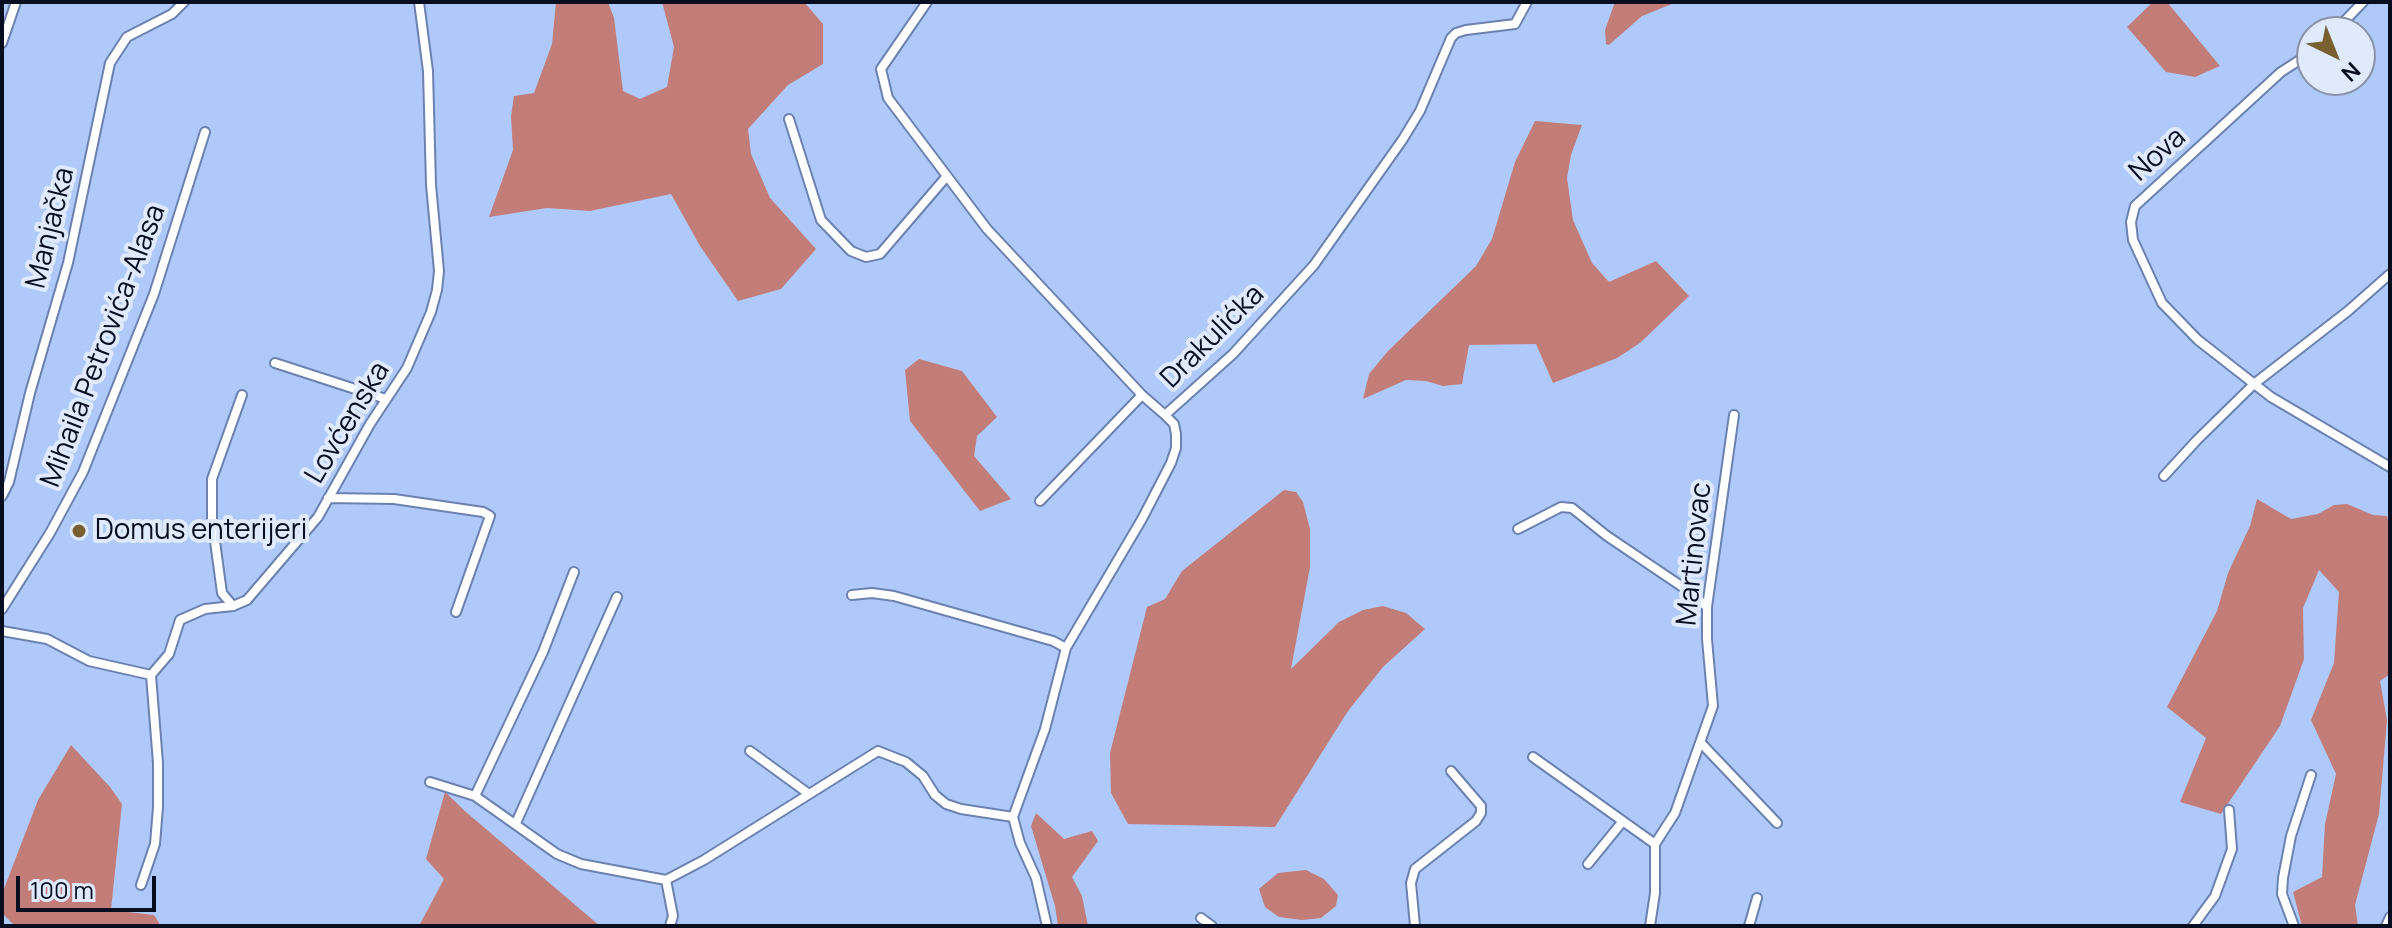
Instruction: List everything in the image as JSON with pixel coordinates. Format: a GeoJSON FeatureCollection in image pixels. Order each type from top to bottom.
{"type":"FeatureCollection","features":[{"type":"Feature","properties":{"kind":"street"},"geometry":{"type":"LineString","coordinates":[[2,43],[16,2]]}},
{"type":"Feature","properties":{"kind":"street","name":"Manjačka"},"geometry":{"type":"LineString","coordinates":[[2,496],[9,482],[30,393],[68,263],[110,63],[127,37],[172,14],[184,2]]}},
{"type":"Feature","properties":{"kind":"street","name":"Lovćenska"},"geometry":{"type":"LineString","coordinates":[[151,675],[169,654],[180,620],[205,609],[233,606],[247,600],[318,517],[407,368],[431,312],[439,271],[431,185],[428,71],[419,2]]}},
{"type":"Feature","properties":{"kind":"street"},"geometry":{"type":"LineString","coordinates":[[927,2],[881,69],[888,98],[987,229],[1142,395],[1165,415]]}},
{"type":"Feature","properties":{"kind":"street","name":"Drakulićka"},"geometry":{"type":"LineString","coordinates":[[1013,817],[1045,729],[1066,648],[1142,519],[1171,463],[1176,434],[1174,424],[1165,415],[1233,354],[1314,265],[1420,111],[1451,38],[1466,30],[1515,24],[1527,2]]}},
{"type":"Feature","properties":{"kind":"street","name":"Nova"},"geometry":{"type":"LineString","coordinates":[[2296,62],[2281,72],[2135,206],[2131,222],[2133,240],[2162,303],[2198,340],[2271,397],[2390,467]]}},
{"type":"Feature","properties":{"kind":"street"},"geometry":{"type":"LineString","coordinates":[[789,119],[821,220],[851,251],[866,257],[880,254],[947,176]]}},
{"type":"Feature","properties":{"kind":"street","name":"Mihaila Petrovića-Alasa"},"geometry":{"type":"LineString","coordinates":[[2,609],[50,533],[83,472],[154,294],[205,132]]}},
{"type":"Feature","properties":{"kind":"street"},"geometry":{"type":"LineString","coordinates":[[2164,476],[2254,384],[2390,274]]}},
{"type":"Feature","properties":{"kind":"street"},"geometry":{"type":"LineString","coordinates":[[275,363],[386,399]]}},
{"type":"Feature","properties":{"kind":"street"},"geometry":{"type":"LineString","coordinates":[[233,606],[222,593],[212,519],[212,479],[242,395]]}},
{"type":"Feature","properties":{"kind":"street"},"geometry":{"type":"LineString","coordinates":[[1040,501],[1142,395]]}},
{"type":"Feature","properties":{"kind":"street","name":"Martinovac"},"geometry":{"type":"LineString","coordinates":[[1655,844],[1675,813],[1713,706],[1707,607],[1734,415]]}},
{"type":"Feature","properties":{"kind":"street"},"geometry":{"type":"LineString","coordinates":[[328,498],[394,499],[483,512],[490,516],[456,612]]}},
{"type":"Feature","properties":{"kind":"street"},"geometry":{"type":"LineString","coordinates":[[1518,529],[1561,507],[1572,508],[1707,607]]}},
{"type":"Feature","properties":{"kind":"street"},"geometry":{"type":"LineString","coordinates":[[475,796],[543,652],[574,572]]}},
{"type":"Feature","properties":{"kind":"street"},"geometry":{"type":"LineString","coordinates":[[852,595],[872,593],[894,596],[1053,641],[1066,648]]}},
{"type":"Feature","properties":{"kind":"street"},"geometry":{"type":"LineString","coordinates":[[516,823],[617,597]]}},
{"type":"Feature","properties":{"kind":"street"},"geometry":{"type":"LineString","coordinates":[[2,631],[47,639],[89,661],[151,675],[158,807],[155,844],[141,885]]}},
{"type":"Feature","properties":{"kind":"street"},"geometry":{"type":"LineString","coordinates":[[1701,743],[1777,823]]}},
{"type":"Feature","properties":{"kind":"street"},"geometry":{"type":"LineString","coordinates":[[750,751],[809,794]]}},
{"type":"Feature","properties":{"kind":"street"},"geometry":{"type":"LineString","coordinates":[[430,782],[475,796],[557,854],[581,864],[666,880],[878,751],[906,762],[923,776],[935,795],[946,804],[1013,817],[1020,843],[1036,878],[1047,926]]}},
{"type":"Feature","properties":{"kind":"street"},"geometry":{"type":"LineString","coordinates":[[1533,757],[1655,844],[1655,893],[1650,926]]}},
{"type":"Feature","properties":{"kind":"street"},"geometry":{"type":"LineString","coordinates":[[1415,926],[1411,883],[1415,869],[1476,821],[1481,813],[1481,806],[1451,771]]}},
{"type":"Feature","properties":{"kind":"street"},"geometry":{"type":"LineString","coordinates":[[2294,926],[2282,894],[2283,878],[2291,836],[2311,775]]}},
{"type":"Feature","properties":{"kind":"street"},"geometry":{"type":"LineString","coordinates":[[2193,926],[2215,896],[2232,849],[2229,810]]}},
{"type":"Feature","properties":{"kind":"street"},"geometry":{"type":"LineString","coordinates":[[1588,864],[1623,821]]}},
{"type":"Feature","properties":{"kind":"street"},"geometry":{"type":"LineString","coordinates":[[666,880],[673,916],[670,926]]}},
{"type":"Feature","properties":{"kind":"street"},"geometry":{"type":"LineString","coordinates":[[1749,926],[1757,898]]}},
{"type":"Feature","properties":{"kind":"street"},"geometry":{"type":"LineString","coordinates":[[2386,926],[2390,917]]}},
{"type":"Feature","properties":{"kind":"street"},"geometry":{"type":"LineString","coordinates":[[1201,918],[1212,926]]}},
{"type":"Feature","properties":{"kind":"shaded area"},"geometry":{"type":"Polygon","coordinates":[[[556,2],[608,2],[614,18],[623,91],[640,99],[667,87],[674,47],[662,2],[804,2],[823,24],[823,64],[788,85],[748,129],[751,154],[770,198],[816,249],[781,289],[738,301],[700,246],[671,194],[590,211],[547,208],[489,217],[513,150],[511,116],[514,96],[534,93],[552,44],[556,2]]]}},
{"type":"Feature","properties":{"kind":"shaded area"},"geometry":{"type":"Polygon","coordinates":[[[1615,2],[1677,2],[1642,16],[1609,45],[1606,44],[1605,30],[1615,2]]]}},
{"type":"Feature","properties":{"kind":"shaded area"},"geometry":{"type":"Polygon","coordinates":[[[2153,2],[2167,2],[2220,66],[2195,77],[2166,72],[2127,27],[2153,2]]]}},
{"type":"Feature","properties":{"kind":"shaded area"},"geometry":{"type":"Polygon","coordinates":[[[1535,121],[1582,125],[1571,155],[1567,178],[1573,220],[1592,263],[1609,282],[1656,261],[1689,296],[1640,343],[1617,358],[1553,383],[1536,344],[1469,345],[1462,384],[1443,386],[1406,380],[1363,399],[1369,374],[1388,351],[1476,266],[1492,239],[1515,162],[1535,121]]]}},
{"type":"Feature","properties":{"kind":"shaded area"},"geometry":{"type":"Polygon","coordinates":[[[919,359],[962,371],[997,417],[977,436],[974,456],[1011,499],[980,511],[910,421],[905,370],[919,359]]]}},
{"type":"Feature","properties":{"kind":"shaded area"},"geometry":{"type":"Polygon","coordinates":[[[1284,490],[1296,492],[1303,502],[1310,529],[1310,567],[1291,669],[1339,622],[1363,610],[1383,606],[1406,613],[1425,629],[1383,667],[1348,711],[1275,827],[1128,824],[1111,793],[1110,753],[1147,607],[1165,599],[1182,571],[1284,490]]]}},
{"type":"Feature","properties":{"kind":"shaded area"},"geometry":{"type":"Polygon","coordinates":[[[2257,499],[2291,519],[2347,504],[2373,515],[2387,516],[2390,528],[2390,674],[2380,681],[2387,720],[2379,814],[2355,905],[2358,926],[2302,926],[2293,892],[2322,877],[2325,824],[2336,774],[2311,720],[2334,663],[2339,592],[2319,570],[2303,608],[2304,659],[2280,726],[2221,814],[2180,802],[2206,738],[2167,707],[2217,611],[2228,573],[2250,526],[2257,499]]]}},
{"type":"Feature","properties":{"kind":"shaded area"},"geometry":{"type":"Polygon","coordinates":[[[71,745],[122,804],[111,910],[154,915],[161,926],[15,926],[2,913],[2,894],[38,800],[71,745]]]}},
{"type":"Feature","properties":{"kind":"shaded area"},"geometry":{"type":"Polygon","coordinates":[[[445,792],[600,926],[419,926],[444,879],[426,859],[445,792]]]}},
{"type":"Feature","properties":{"kind":"shaded area"},"geometry":{"type":"Polygon","coordinates":[[[1036,813],[1064,839],[1092,831],[1098,841],[1072,877],[1082,896],[1088,926],[1058,926],[1031,826],[1036,813]]]}},
{"type":"Feature","properties":{"kind":"shaded area"},"geometry":{"type":"Polygon","coordinates":[[[1306,870],[1324,879],[1338,895],[1336,906],[1321,918],[1302,920],[1279,917],[1265,907],[1259,889],[1278,873],[1306,870]]]}},
{"type":"Feature","properties":{"kind":"place","name":"Domus enterijeri"},"geometry":{"type":"Point","coordinates":[79,531]}}]}
